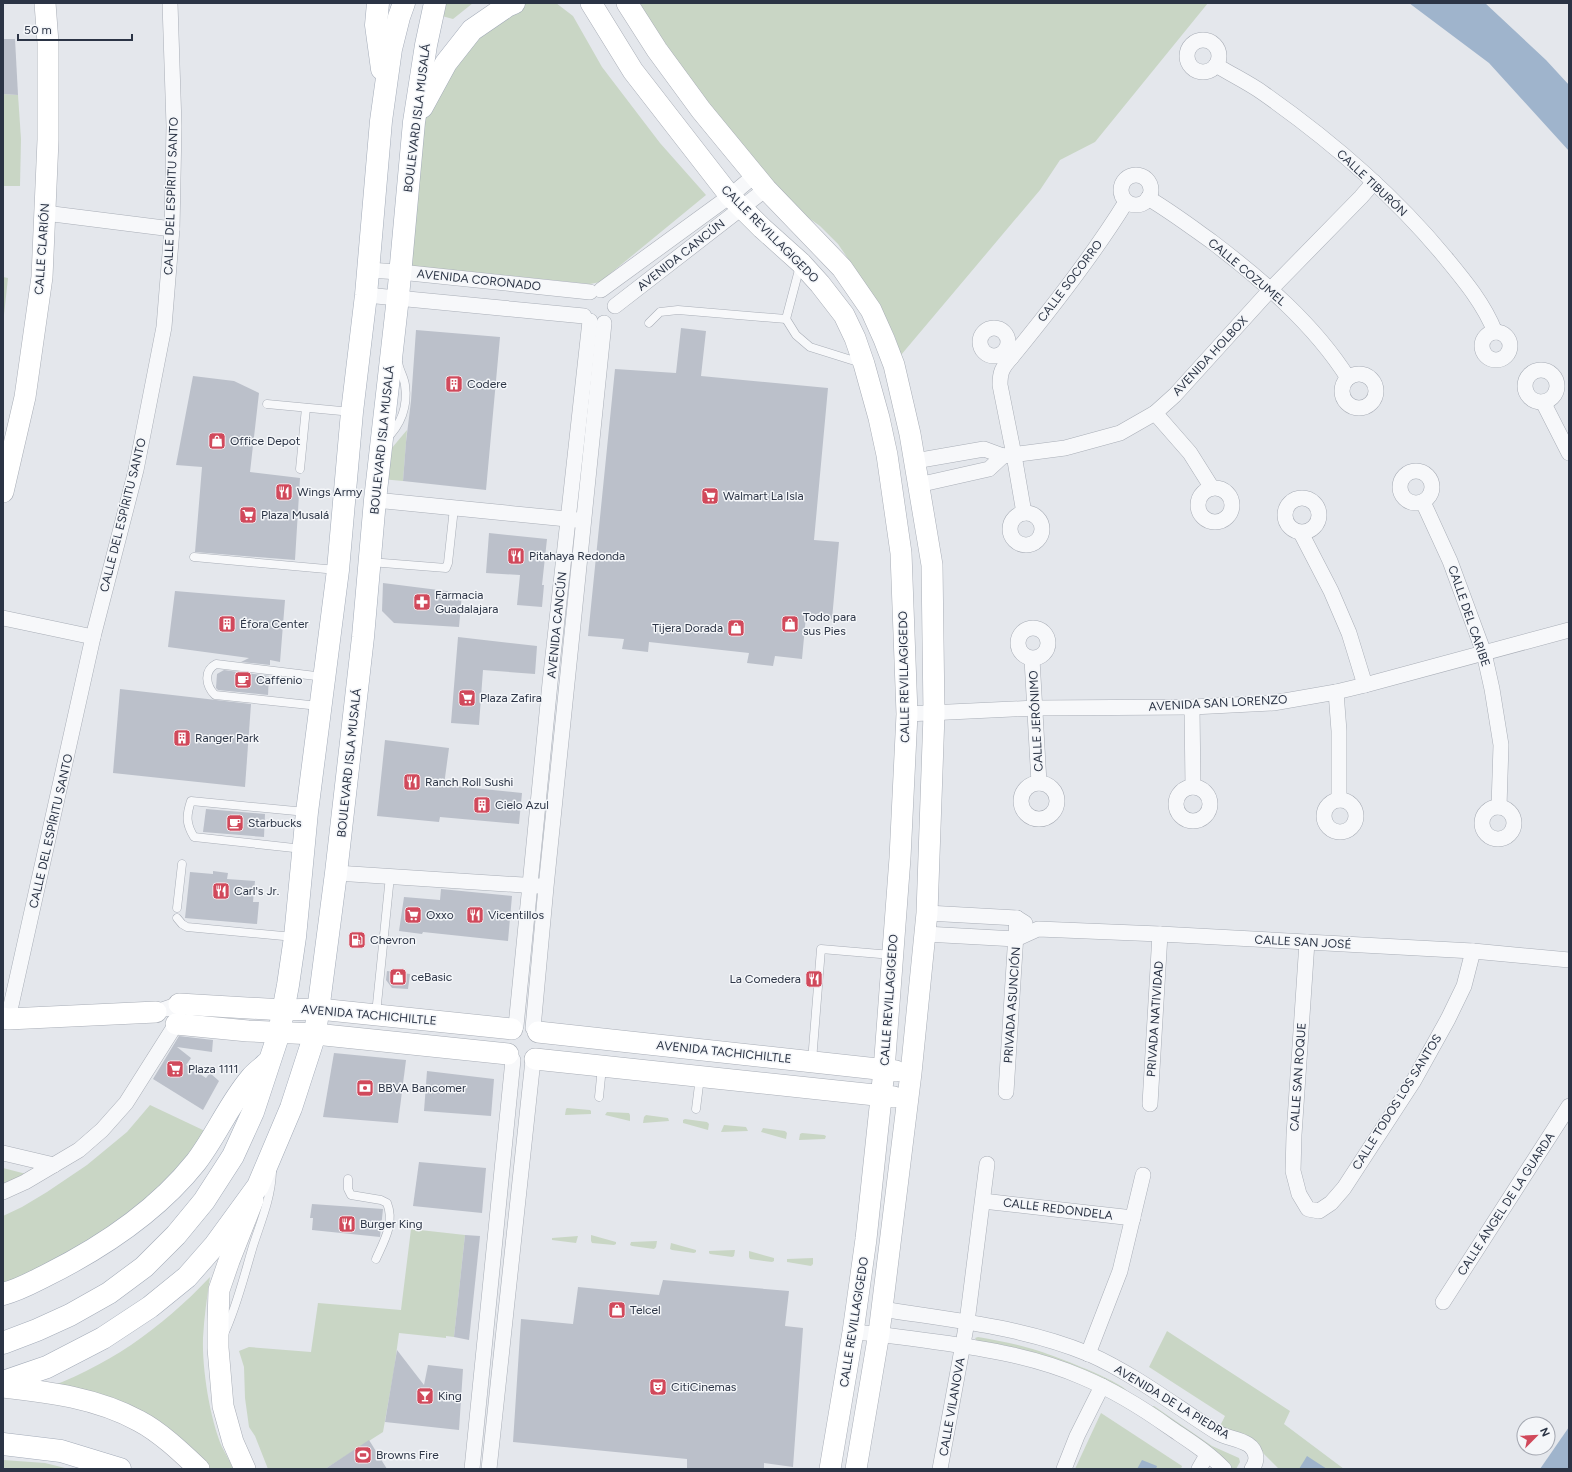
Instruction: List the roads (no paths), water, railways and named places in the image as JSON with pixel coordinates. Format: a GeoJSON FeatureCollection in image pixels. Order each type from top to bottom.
{"type":"FeatureCollection","features":[{"type":"Feature","properties":{"kind":"main road"},"geometry":{"type":"LineString","coordinates":[[378,3],[376,25],[385,88]]}},
{"type":"Feature","properties":{"kind":"main road"},"geometry":{"type":"LineString","coordinates":[[3,1343],[63,1318],[109,1293],[144,1267],[176,1235],[204,1201],[233,1156],[253,1112],[279,1033],[295,937],[307,812],[338,570],[352,412],[366,295],[380,121],[392,49],[404,3]]}},
{"type":"Feature","properties":{"kind":"main road","name":"BOULEVARD ISLA MUSALÁ"},"geometry":{"type":"LineString","coordinates":[[3,1382],[47,1367],[103,1338],[150,1307],[187,1277],[215,1245],[258,1186],[291,1108],[315,1034],[336,873],[363,637],[381,443],[394,358],[400,272],[414,122],[426,45],[435,3]]}},
{"type":"Feature","properties":{"kind":"main road"},"geometry":{"type":"LineString","coordinates":[[414,122],[446,63],[472,30],[506,6],[514,3]]}},
{"type":"Feature","properties":{"kind":"main road"},"geometry":{"type":"LineString","coordinates":[[330,632],[363,637]]}},
{"type":"Feature","properties":{"kind":"main road"},"geometry":{"type":"LineString","coordinates":[[3,1294],[16,1290],[62,1267],[105,1243],[162,1198],[196,1162],[215,1135],[236,1098],[251,1078],[270,1061]]}},
{"type":"Feature","properties":{"kind":"main road"},"geometry":{"type":"LineString","coordinates":[[3,1444],[62,1451],[120,1469]]}},
{"type":"Feature","properties":{"kind":"street","name":"CALLE CLARIÓN"},"geometry":{"type":"LineString","coordinates":[[3,492],[25,397],[42,277],[48,140],[48,43],[45,3]]}},
{"type":"Feature","properties":{"kind":"street","name":"CALLE DEL ESPÍRITU SANTO"},"geometry":{"type":"LineString","coordinates":[[6,1018],[93,637],[136,470],[164,327],[172,229],[174,126],[170,3]]}},
{"type":"Feature","properties":{"kind":"street","name":"CALLE REVILLAGIGEDO"},"geometry":{"type":"LineString","coordinates":[[591,3],[633,72],[736,202],[801,263],[820,284],[844,315],[855,338],[864,364],[879,418],[887,455],[900,553],[908,714],[900,858],[884,1070],[866,1239],[853,1332],[830,1469]]}},
{"type":"Feature","properties":{"kind":"street","name":"CALLE REVILLAGIGEDO"},"geometry":{"type":"LineString","coordinates":[[626,3],[679,82],[760,182],[842,268],[871,310],[894,365],[910,434],[932,565],[934,714],[927,912],[911,1073],[879,1333],[856,1469]]}},
{"type":"Feature","properties":{"kind":"street","name":"CALLE TIBURÓN"},"geometry":{"type":"LineString","coordinates":[[1216,66],[1262,92],[1340,152],[1374,182],[1428,236],[1465,281],[1489,316],[1495,332]]}},
{"type":"Feature","properties":{"kind":"street"},"geometry":{"type":"LineString","coordinates":[[1138,174],[1147,179],[1151,188],[1148,198],[1141,204],[1131,204],[1126,202],[1120,189],[1124,179],[1138,174]]}},
{"type":"Feature","properties":{"kind":"street","name":"AVENIDA CANCÚN"},"geometry":{"type":"LineString","coordinates":[[615,306],[760,182]]}},
{"type":"Feature","properties":{"kind":"street","name":"AVENIDA HOLBOX"},"geometry":{"type":"LineString","coordinates":[[915,461],[984,449],[1009,455],[1065,448],[1120,433],[1155,413],[1175,395],[1271,289],[1374,182]]}},
{"type":"Feature","properties":{"kind":"street","name":"CALLE COZUMEL"},"geometry":{"type":"LineString","coordinates":[[1148,198],[1170,211],[1271,289],[1338,361],[1348,378]]}},
{"type":"Feature","properties":{"kind":"street","name":"AVENIDA CANCÚN"},"geometry":{"type":"LineString","coordinates":[[595,291],[736,202]]}},
{"type":"Feature","properties":{"kind":"street","name":"CALLE SOCORRO"},"geometry":{"type":"LineString","coordinates":[[1024,513],[1009,455],[1000,375],[1007,355],[1048,313],[1110,228],[1126,202]]}},
{"type":"Feature","properties":{"kind":"street"},"geometry":{"type":"LineString","coordinates":[[45,213],[172,229]]}},
{"type":"Feature","properties":{"kind":"street","name":"AVENIDA CORONADO"},"geometry":{"type":"LineString","coordinates":[[367,270],[595,291]]}},
{"type":"Feature","properties":{"kind":"street"},"geometry":{"type":"LineString","coordinates":[[595,291],[611,295],[615,306],[612,316],[593,320],[581,306],[584,297],[595,291]]}},
{"type":"Feature","properties":{"kind":"street","name":"AVENIDA CORONADO"},"geometry":{"type":"LineString","coordinates":[[366,295],[398,297],[593,320]]}},
{"type":"Feature","properties":{"kind":"street","name":"AVENIDA CANCÚN"},"geometry":{"type":"LineString","coordinates":[[525,1028],[530,886],[569,519],[593,320]]}},
{"type":"Feature","properties":{"kind":"street","name":"AVENIDA CANCÚN"},"geometry":{"type":"LineString","coordinates":[[525,1028],[546,887],[584,520],[593,320]]}},
{"type":"Feature","properties":{"kind":"street"},"geometry":{"type":"LineString","coordinates":[[1543,402],[1569,453]]}},
{"type":"Feature","properties":{"kind":"street"},"geometry":{"type":"LineString","coordinates":[[1155,413],[1190,453],[1212,488]]}},
{"type":"Feature","properties":{"kind":"street"},"geometry":{"type":"LineString","coordinates":[[918,485],[989,469],[1009,455]]}},
{"type":"Feature","properties":{"kind":"street"},"geometry":{"type":"LineString","coordinates":[[375,500],[584,520]]}},
{"type":"Feature","properties":{"kind":"street","name":"CALLE DEL CARIBE"},"geometry":{"type":"LineString","coordinates":[[1423,502],[1450,561],[1484,652],[1492,689],[1501,745],[1499,807]]}},
{"type":"Feature","properties":{"kind":"street"},"geometry":{"type":"LineString","coordinates":[[1301,533],[1331,591],[1349,633],[1365,685]]}},
{"type":"Feature","properties":{"kind":"street"},"geometry":{"type":"LineString","coordinates":[[3,618],[93,637]]}},
{"type":"Feature","properties":{"kind":"street","name":"AVENIDA SAN LORENZO"},"geometry":{"type":"LineString","coordinates":[[908,714],[934,714],[1036,708],[1192,707],[1273,702],[1336,692],[1365,685],[1569,630]]}},
{"type":"Feature","properties":{"kind":"street","name":"CALLE JERÓNIMO"},"geometry":{"type":"LineString","coordinates":[[1032,659],[1036,708],[1039,783]]}},
{"type":"Feature","properties":{"kind":"street"},"geometry":{"type":"LineString","coordinates":[[1336,692],[1340,731],[1339,800]]}},
{"type":"Feature","properties":{"kind":"street"},"geometry":{"type":"LineString","coordinates":[[1192,707],[1193,787]]}},
{"type":"Feature","properties":{"kind":"street"},"geometry":{"type":"LineString","coordinates":[[336,873],[546,887]]}},
{"type":"Feature","properties":{"kind":"street","name":"CALLE SAN JOSÉ"},"geometry":{"type":"LineString","coordinates":[[927,912],[1017,918],[1038,929],[1473,951],[1569,960]]}},
{"type":"Feature","properties":{"kind":"street","name":"PRIVADA ASUNCIÓN"},"geometry":{"type":"LineString","coordinates":[[1006,1092],[1017,918]]}},
{"type":"Feature","properties":{"kind":"street","name":"CALLE SAN JOSÉ"},"geometry":{"type":"LineString","coordinates":[[925,934],[1016,939],[1038,929]]}},
{"type":"Feature","properties":{"kind":"street","name":"PRIVADA NATIVIDAD"},"geometry":{"type":"LineString","coordinates":[[1150,1104],[1160,934]]}},
{"type":"Feature","properties":{"kind":"street","name":"CALLE SAN ROQUE"},"geometry":{"type":"LineString","coordinates":[[1307,942],[1293,1171],[1299,1194],[1308,1209]]}},
{"type":"Feature","properties":{"kind":"street","name":"CALLE TODOS LOS SANTOS"},"geometry":{"type":"LineString","coordinates":[[1308,1209],[1319,1211],[1331,1203],[1344,1188],[1413,1082],[1448,1019],[1464,986],[1473,951]]}},
{"type":"Feature","properties":{"kind":"street","name":"AVENIDA TACHICHILTLE"},"geometry":{"type":"LineString","coordinates":[[177,1014],[319,1009],[525,1028],[911,1073]]}},
{"type":"Feature","properties":{"kind":"street","name":"AVENIDA TACHICHILTLE"},"geometry":{"type":"LineString","coordinates":[[6,1018],[156,1012],[177,1014],[279,1033],[315,1034],[522,1058],[908,1098]]}},
{"type":"Feature","properties":{"kind":"street"},"geometry":{"type":"LineString","coordinates":[[3,1192],[25,1182],[79,1150],[102,1130],[126,1103],[177,1014]]}},
{"type":"Feature","properties":{"kind":"street"},"geometry":{"type":"LineString","coordinates":[[525,1028],[542,1043],[539,1054],[522,1058],[504,1043],[505,1038],[525,1028]]}},
{"type":"Feature","properties":{"kind":"street"},"geometry":{"type":"LineString","coordinates":[[472,1469],[522,1058]]}},
{"type":"Feature","properties":{"kind":"street"},"geometry":{"type":"LineString","coordinates":[[489,1469],[522,1058]]}},
{"type":"Feature","properties":{"kind":"street","name":"CALLE ÁNGEL DE LA GUARDA"},"geometry":{"type":"LineString","coordinates":[[1443,1302],[1569,1106]]}},
{"type":"Feature","properties":{"kind":"street"},"geometry":{"type":"LineString","coordinates":[[3,1153],[54,1165]]}},
{"type":"Feature","properties":{"kind":"street"},"geometry":{"type":"LineString","coordinates":[[963,1345],[987,1164]]}},
{"type":"Feature","properties":{"kind":"street"},"geometry":{"type":"LineString","coordinates":[[1088,1354],[1120,1271],[1143,1175]]}},
{"type":"Feature","properties":{"kind":"street"},"geometry":{"type":"LineString","coordinates":[[245,1469],[233,1442],[224,1406],[218,1348],[219,1290],[258,1186]]}},
{"type":"Feature","properties":{"kind":"street","name":"CALLE REDONDELA"},"geometry":{"type":"LineString","coordinates":[[983,1201],[1133,1218]]}},
{"type":"Feature","properties":{"kind":"street","name":"AVENIDA DE LA PIEDRA"},"geometry":{"type":"LineString","coordinates":[[882,1309],[967,1322],[1057,1343],[1088,1354],[1145,1384],[1225,1437],[1242,1441],[1251,1446],[1256,1460],[1254,1468]]}},
{"type":"Feature","properties":{"kind":"street","name":"AVENIDA DE LA PIEDRA"},"geometry":{"type":"LineString","coordinates":[[853,1332],[879,1333],[1010,1353],[1080,1376],[1133,1403],[1207,1454],[1224,1469]]}},
{"type":"Feature","properties":{"kind":"street","name":"CALLE VILANOVA"},"geometry":{"type":"LineString","coordinates":[[940,1469],[963,1345]]}},
{"type":"Feature","properties":{"kind":"street"},"geometry":{"type":"LineString","coordinates":[[1133,1403],[1145,1384]]}},
{"type":"Feature","properties":{"kind":"street"},"geometry":{"type":"LineString","coordinates":[[1064,1469],[1077,1436],[1102,1386]]}},
{"type":"Feature","properties":{"kind":"street"},"geometry":{"type":"LineString","coordinates":[[3,1387],[44,1392],[93,1402],[140,1421],[169,1442],[199,1469]]}},
{"type":"Feature","properties":{"kind":"street"},"geometry":{"type":"LineString","coordinates":[[1199,1469],[1207,1454]]}},
{"type":"Feature","properties":{"kind":"lane"},"geometry":{"type":"LineString","coordinates":[[801,263],[786,319],[796,335],[810,347],[864,364]]}},
{"type":"Feature","properties":{"kind":"lane"},"geometry":{"type":"LineString","coordinates":[[649,323],[657,314],[664,310],[786,319]]}},
{"type":"Feature","properties":{"kind":"lane"},"geometry":{"type":"LineString","coordinates":[[394,358],[402,323]]}},
{"type":"Feature","properties":{"kind":"lane"},"geometry":{"type":"LineString","coordinates":[[267,404],[352,412]]}},
{"type":"Feature","properties":{"kind":"lane"},"geometry":{"type":"LineString","coordinates":[[300,469],[306,408]]}},
{"type":"Feature","properties":{"kind":"lane"},"geometry":{"type":"LineString","coordinates":[[369,562],[446,568],[448,563],[454,508]]}},
{"type":"Feature","properties":{"kind":"lane"},"geometry":{"type":"LineString","coordinates":[[194,557],[338,570]]}},
{"type":"Feature","properties":{"kind":"lane"},"geometry":{"type":"LineString","coordinates":[[321,706],[215,695],[210,690],[207,682],[211,667],[216,664],[325,677]]}},
{"type":"Feature","properties":{"kind":"lane"},"geometry":{"type":"LineString","coordinates":[[303,849],[194,836],[188,827],[188,812],[191,801],[307,812]]}},
{"type":"Feature","properties":{"kind":"lane"},"geometry":{"type":"LineString","coordinates":[[177,908],[182,864]]}},
{"type":"Feature","properties":{"kind":"lane"},"geometry":{"type":"LineString","coordinates":[[376,1014],[390,876]]}},
{"type":"Feature","properties":{"kind":"lane"},"geometry":{"type":"LineString","coordinates":[[176,918],[187,927],[295,937]]}},
{"type":"Feature","properties":{"kind":"lane"},"geometry":{"type":"LineString","coordinates":[[812,1062],[821,949],[893,955]]}},
{"type":"Feature","properties":{"kind":"lane"},"geometry":{"type":"LineString","coordinates":[[599,1097],[602,1066]]}},
{"type":"Feature","properties":{"kind":"lane"},"geometry":{"type":"LineString","coordinates":[[696,1109],[700,1076]]}},
{"type":"Feature","properties":{"kind":"lane"},"geometry":{"type":"LineString","coordinates":[[218,1348],[239,1298],[253,1246],[266,1208],[272,1184],[273,1151]]}},
{"type":"Feature","properties":{"kind":"lane"},"geometry":{"type":"LineString","coordinates":[[348,1179],[348,1188],[351,1195],[381,1200],[387,1203],[389,1208],[390,1216],[388,1234],[376,1259]]}},
{"type":"Feature","properties":{"kind":"water"},"geometry":{"type":"Polygon","coordinates":[[[1409,3],[1485,3],[1546,60],[1569,85],[1569,151],[1489,63],[1409,3]]]}},
{"type":"Feature","properties":{"kind":"water"},"geometry":{"type":"Polygon","coordinates":[[[1569,1427],[1569,1469],[1540,1469],[1549,1456],[1556,1456],[1556,1446],[1569,1427]]]}},
{"type":"Feature","properties":{"kind":"water"},"geometry":{"type":"Polygon","coordinates":[[[1307,1456],[1327,1469],[1299,1469],[1307,1456]]]}},
{"type":"Feature","properties":{"kind":"water"},"geometry":{"type":"Polygon","coordinates":[[[1142,1460],[1157,1466],[1156,1469],[1137,1469],[1142,1460]]]}},
{"type":"Feature","properties":{"kind":"place","name":"Codere"},"geometry":{"type":"Point","coordinates":[454,384]}},
{"type":"Feature","properties":{"kind":"place","name":"Office Depot"},"geometry":{"type":"Point","coordinates":[217,441]}},
{"type":"Feature","properties":{"kind":"place","name":"Wings Army"},"geometry":{"type":"Point","coordinates":[284,492]}},
{"type":"Feature","properties":{"kind":"place","name":"Walmart La Isla"},"geometry":{"type":"Point","coordinates":[710,496]}},
{"type":"Feature","properties":{"kind":"place","name":"Plaza Musalá"},"geometry":{"type":"Point","coordinates":[248,515]}},
{"type":"Feature","properties":{"kind":"place","name":"Pitahaya Redonda"},"geometry":{"type":"Point","coordinates":[516,556]}},
{"type":"Feature","properties":{"kind":"place","name":"Farmacia Guadalajara"},"geometry":{"type":"Point","coordinates":[422,602]}},
{"type":"Feature","properties":{"kind":"place","name":"Éfora Center"},"geometry":{"type":"Point","coordinates":[227,624]}},
{"type":"Feature","properties":{"kind":"place","name":"Todo para sus Pies"},"geometry":{"type":"Point","coordinates":[790,624]}},
{"type":"Feature","properties":{"kind":"place","name":"Tijera Dorada"},"geometry":{"type":"Point","coordinates":[736,628]}},
{"type":"Feature","properties":{"kind":"place","name":"Caffenio"},"geometry":{"type":"Point","coordinates":[243,680]}},
{"type":"Feature","properties":{"kind":"place","name":"Plaza Zafira"},"geometry":{"type":"Point","coordinates":[467,698]}},
{"type":"Feature","properties":{"kind":"place","name":"Ranger Park"},"geometry":{"type":"Point","coordinates":[182,738]}},
{"type":"Feature","properties":{"kind":"place","name":"Ranch Roll Sushi"},"geometry":{"type":"Point","coordinates":[412,782]}},
{"type":"Feature","properties":{"kind":"place","name":"Cielo Azul"},"geometry":{"type":"Point","coordinates":[482,805]}},
{"type":"Feature","properties":{"kind":"place","name":"Starbucks"},"geometry":{"type":"Point","coordinates":[235,823]}},
{"type":"Feature","properties":{"kind":"place","name":"Carl's Jr."},"geometry":{"type":"Point","coordinates":[221,891]}},
{"type":"Feature","properties":{"kind":"place","name":"Oxxo"},"geometry":{"type":"Point","coordinates":[413,915]}},
{"type":"Feature","properties":{"kind":"place","name":"Vicentillos"},"geometry":{"type":"Point","coordinates":[475,915]}},
{"type":"Feature","properties":{"kind":"place","name":"Chevron"},"geometry":{"type":"Point","coordinates":[357,940]}},
{"type":"Feature","properties":{"kind":"place","name":"ceBasic"},"geometry":{"type":"Point","coordinates":[398,977]}},
{"type":"Feature","properties":{"kind":"place","name":"La Comedera"},"geometry":{"type":"Point","coordinates":[814,979]}},
{"type":"Feature","properties":{"kind":"place","name":"Plaza 1111"},"geometry":{"type":"Point","coordinates":[175,1069]}},
{"type":"Feature","properties":{"kind":"place","name":"BBVA Bancomer"},"geometry":{"type":"Point","coordinates":[365,1088]}},
{"type":"Feature","properties":{"kind":"place","name":"Burger King"},"geometry":{"type":"Point","coordinates":[347,1224]}},
{"type":"Feature","properties":{"kind":"place","name":"Telcel"},"geometry":{"type":"Point","coordinates":[617,1310]}},
{"type":"Feature","properties":{"kind":"place","name":"CitiCinemas"},"geometry":{"type":"Point","coordinates":[658,1387]}},
{"type":"Feature","properties":{"kind":"place","name":"King"},"geometry":{"type":"Point","coordinates":[425,1396]}},
{"type":"Feature","properties":{"kind":"place","name":"Browns Fire"},"geometry":{"type":"Point","coordinates":[363,1455]}}]}
